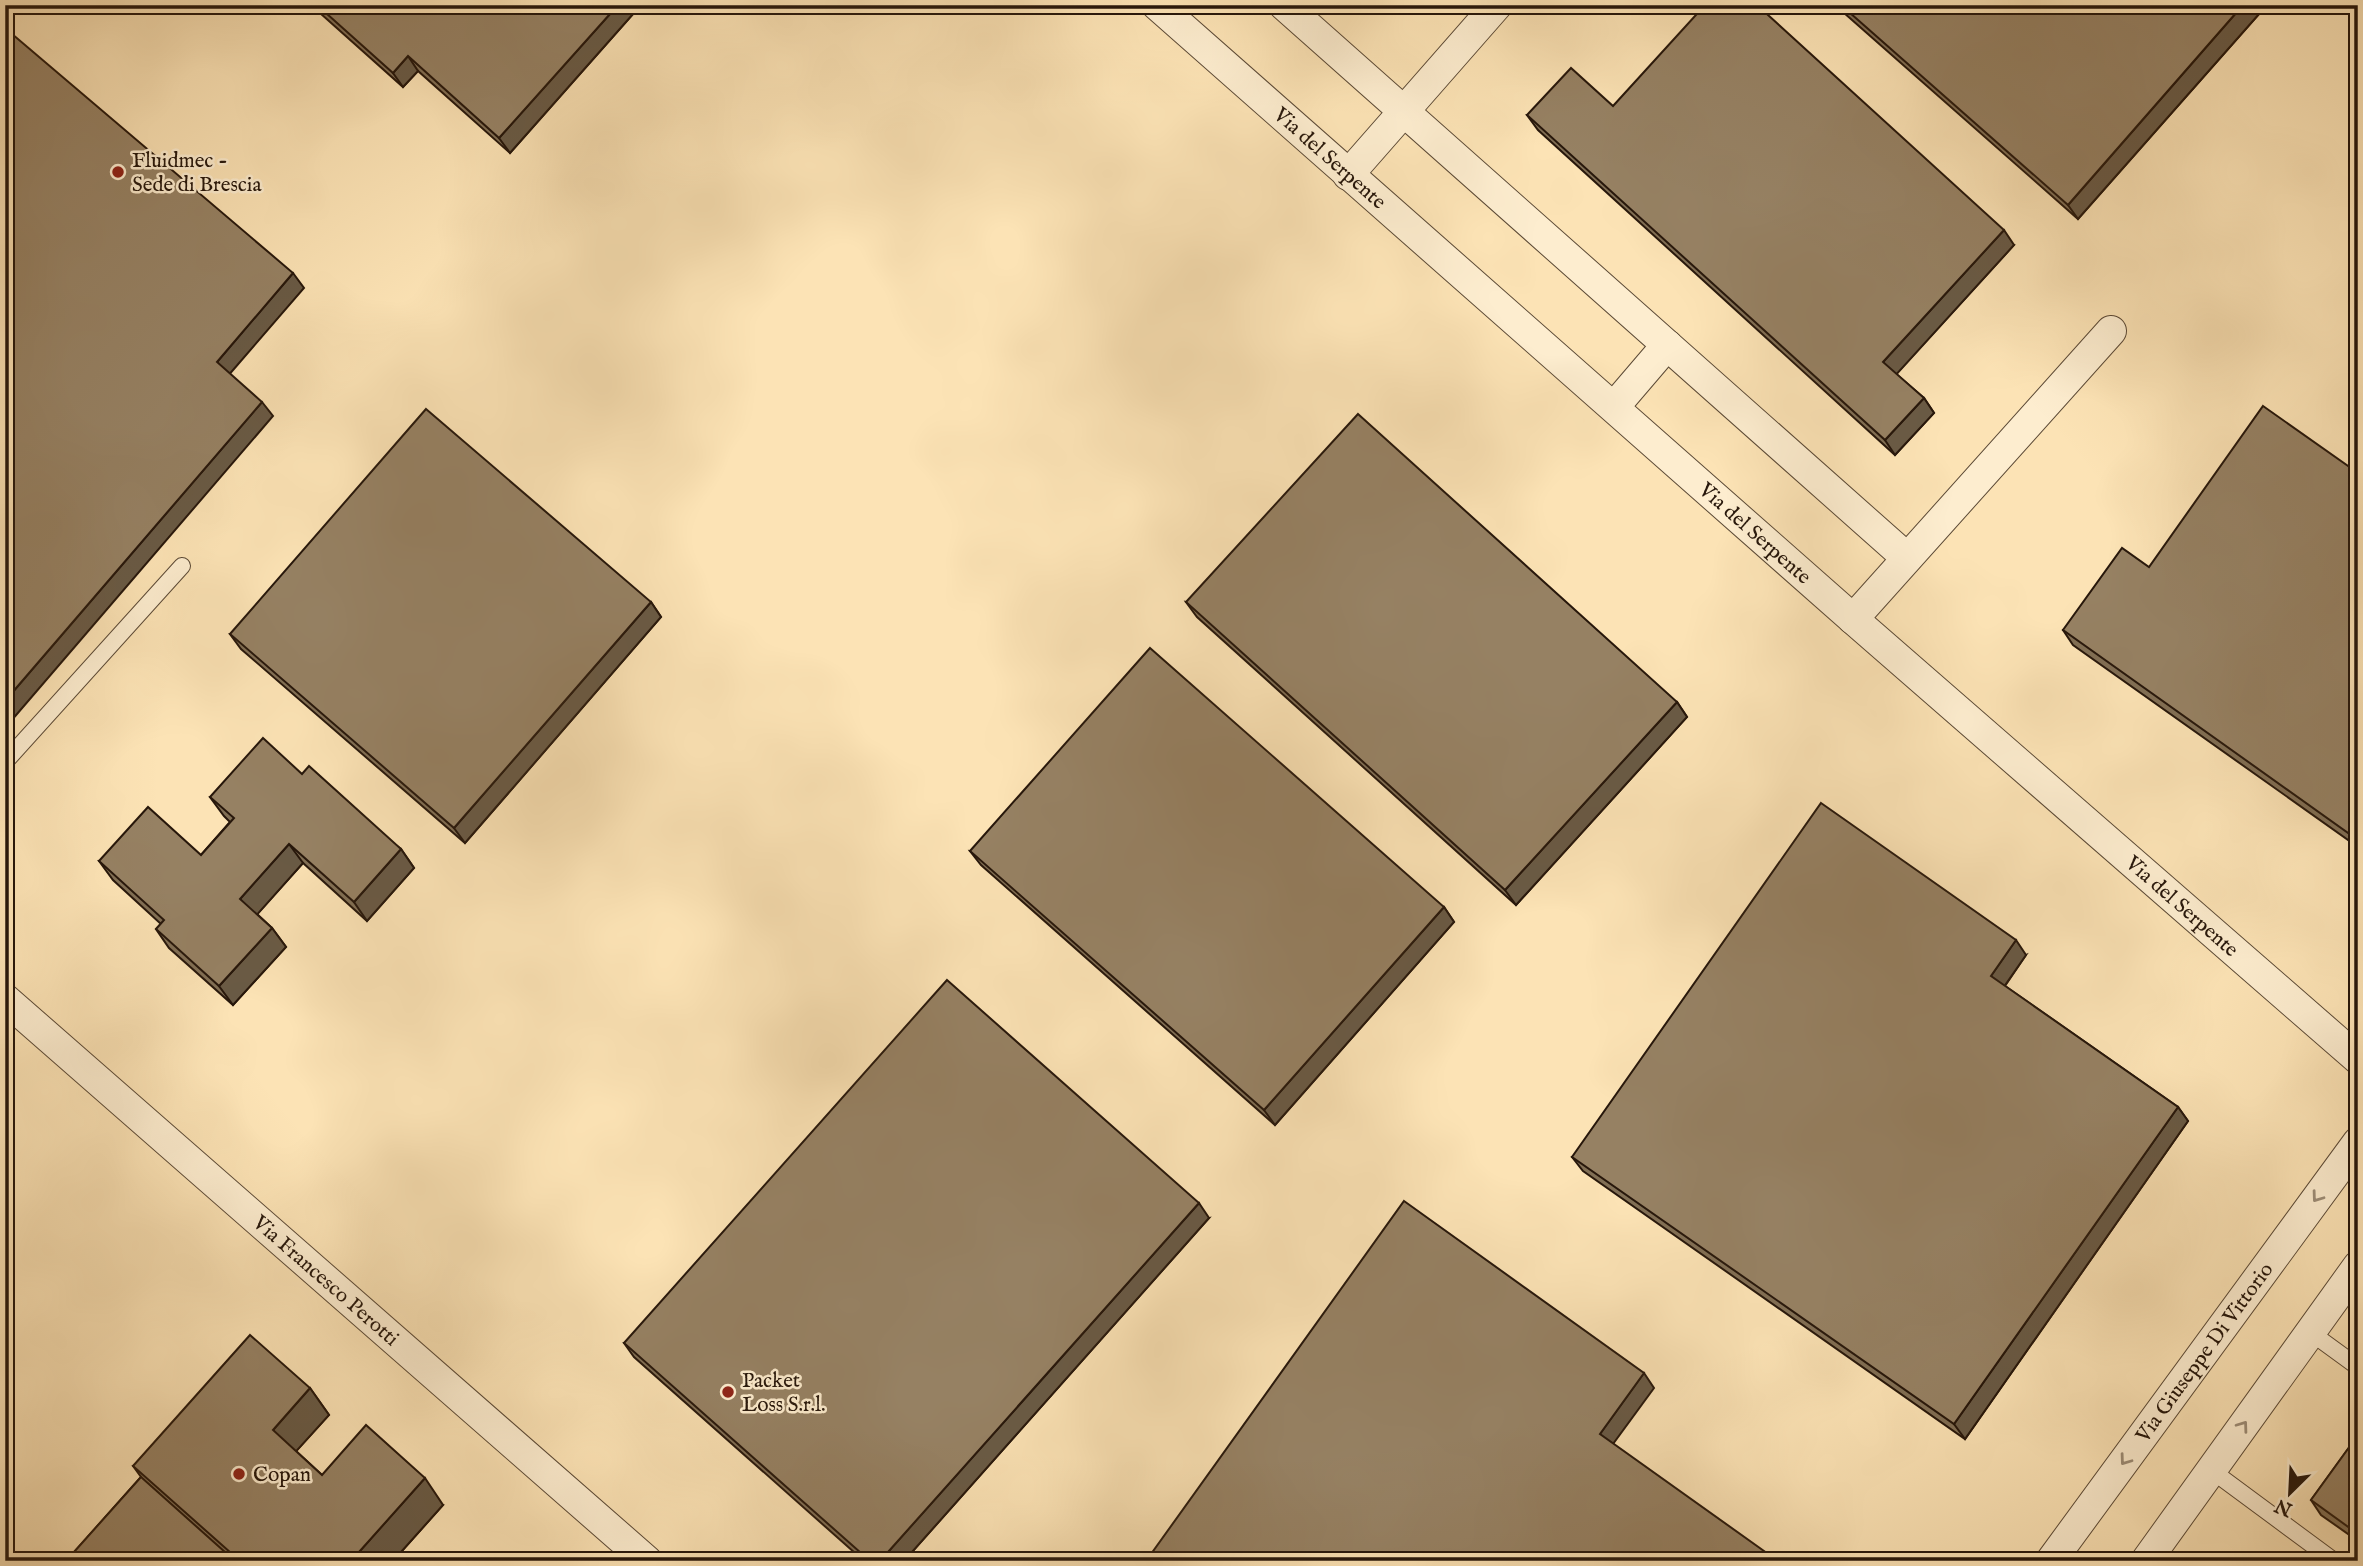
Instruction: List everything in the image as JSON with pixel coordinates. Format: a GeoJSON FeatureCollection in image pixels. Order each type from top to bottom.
{"type":"FeatureCollection","features":[{"type":"Feature","properties":{"kind":"street","name":"Via del Serpente"},"geometry":{"type":"LineString","coordinates":[[1157,5],[1853,619],[2358,1059]]}},
{"type":"Feature","properties":{"kind":"street"},"geometry":{"type":"LineString","coordinates":[[1284,5],[1907,558]]}},
{"type":"Feature","properties":{"kind":"street"},"geometry":{"type":"LineString","coordinates":[[1348,174],[1497,5]]}},
{"type":"Feature","properties":{"kind":"street"},"geometry":{"type":"LineString","coordinates":[[1853,619],[2111,331]]}},
{"type":"Feature","properties":{"kind":"street"},"geometry":{"type":"LineString","coordinates":[[1614,407],[1667,345]]}},
{"type":"Feature","properties":{"kind":"street","name":"Via Francesco Perotti"},"geometry":{"type":"LineString","coordinates":[[5,999],[647,1561]]}},
{"type":"Feature","properties":{"kind":"street","name":"Via Giuseppe Di Vittorio"},"geometry":{"type":"LineString","coordinates":[[2051,1561],[2358,1142]]}},
{"type":"Feature","properties":{"kind":"street"},"geometry":{"type":"LineString","coordinates":[[2146,1561],[2358,1266]]}},
{"type":"Feature","properties":{"kind":"lane"},"geometry":{"type":"LineString","coordinates":[[5,762],[182,566]]}},
{"type":"Feature","properties":{"kind":"lane"},"geometry":{"type":"LineString","coordinates":[[2310,1332],[2358,1367]]}},
{"type":"Feature","properties":{"kind":"lane"},"geometry":{"type":"LineString","coordinates":[[2211,1470],[2334,1561]]}},
{"type":"Feature","properties":{"kind":"building"},"geometry":{"type":"Polygon","coordinates":[[[317,5],[618,5],[499,138],[408,56],[393,73],[317,5]]]}},
{"type":"Feature","properties":{"kind":"building"},"geometry":{"type":"Polygon","coordinates":[[[1705,5],[1757,5],[2004,230],[1883,362],[1924,398],[1885,440],[1527,115],[1571,68],[1613,106],[1705,5]]]}},
{"type":"Feature","properties":{"kind":"building"},"geometry":{"type":"Polygon","coordinates":[[[1841,5],[2243,5],[2068,205],[1841,5]]]}},
{"type":"Feature","properties":{"kind":"building"},"geometry":{"type":"Polygon","coordinates":[[[5,28],[293,273],[217,362],[262,402],[5,701],[5,28]]]}},
{"type":"Feature","properties":{"kind":"building"},"geometry":{"type":"Polygon","coordinates":[[[2263,406],[2358,473],[2358,840],[2063,630],[2122,548],[2149,567],[2263,406]]]}},
{"type":"Feature","properties":{"kind":"building"},"geometry":{"type":"Polygon","coordinates":[[[426,409],[651,602],[454,828],[230,634],[426,409]]]}},
{"type":"Feature","properties":{"kind":"building"},"geometry":{"type":"Polygon","coordinates":[[[1358,414],[1677,702],[1505,890],[1186,602],[1358,414]]]}},
{"type":"Feature","properties":{"kind":"building"},"geometry":{"type":"Polygon","coordinates":[[[1150,648],[1444,907],[1264,1110],[970,851],[1150,648]]]}},
{"type":"Feature","properties":{"kind":"building"},"geometry":{"type":"Polygon","coordinates":[[[263,738],[302,774],[309,766],[401,849],[354,902],[289,844],[240,899],[272,928],[219,986],[156,929],[164,920],[99,861],[148,807],[201,855],[234,818],[210,797],[263,738]]]}},
{"type":"Feature","properties":{"kind":"building"},"geometry":{"type":"Polygon","coordinates":[[[1821,803],[2016,940],[1991,976],[2178,1107],[1954,1424],[1572,1157],[1821,803]]]}},
{"type":"Feature","properties":{"kind":"building"},"geometry":{"type":"Polygon","coordinates":[[[947,980],[1199,1203],[880,1561],[870,1561],[624,1343],[947,980]]]}},
{"type":"Feature","properties":{"kind":"building"},"geometry":{"type":"Polygon","coordinates":[[[1404,1201],[1644,1373],[1600,1434],[1778,1561],[1146,1561],[1404,1201]]]}},
{"type":"Feature","properties":{"kind":"building","name":"Copan"},"geometry":{"type":"Polygon","coordinates":[[[250,1335],[310,1388],[273,1430],[322,1475],[366,1425],[425,1478],[351,1561],[240,1561],[133,1466],[250,1335]]]}},
{"type":"Feature","properties":{"kind":"building"},"geometry":{"type":"Polygon","coordinates":[[[2358,1435],[2358,1534],[2311,1500],[2358,1435]]]}},
{"type":"Feature","properties":{"kind":"building"},"geometry":{"type":"Polygon","coordinates":[[[141,1477],[235,1561],[66,1561],[141,1477]]]}},
{"type":"Feature","properties":{"kind":"place","name":"Fluidmec - Sede di Brescia"},"geometry":{"type":"Point","coordinates":[118,172]}},
{"type":"Feature","properties":{"kind":"place","name":"Packet Loss S.r.l."},"geometry":{"type":"Point","coordinates":[728,1392]}},
{"type":"Feature","properties":{"kind":"place","name":"Copan"},"geometry":{"type":"Point","coordinates":[239,1474]}}]}
